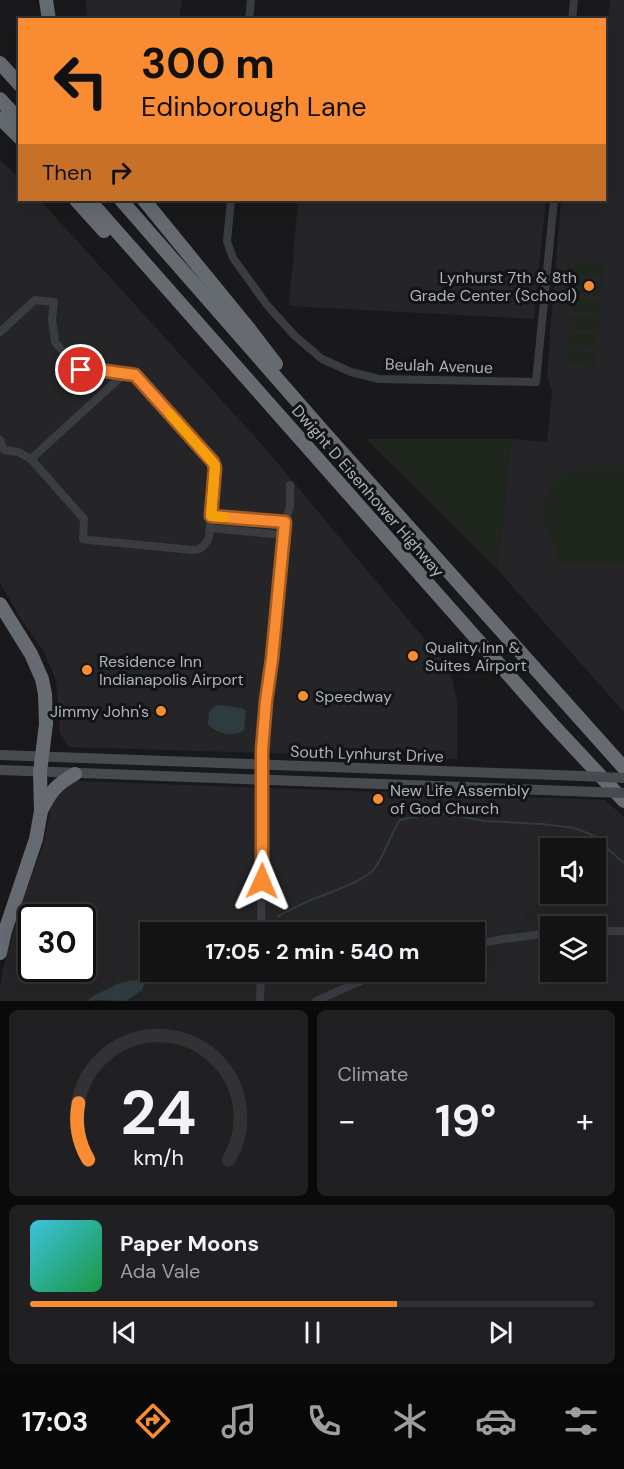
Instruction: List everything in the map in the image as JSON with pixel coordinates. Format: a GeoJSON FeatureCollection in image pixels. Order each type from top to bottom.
{"type":"FeatureCollection","features":[{"type":"Feature","properties":{"kind":"highway"},"geometry":{"type":"LineString","coordinates":[[46,0],[50,18]]}},
{"type":"Feature","properties":{"kind":"highway"},"geometry":{"type":"LineString","coordinates":[[0,63],[18,83]]}},
{"type":"Feature","properties":{"kind":"highway"},"geometry":{"type":"LineString","coordinates":[[0,99],[18,119]]}},
{"type":"Feature","properties":{"kind":"highway"},"geometry":{"type":"LineString","coordinates":[[0,118],[18,136]]}},
{"type":"Feature","properties":{"kind":"highway"},"geometry":{"type":"LineString","coordinates":[[77,201],[106,234],[152,272]]}},
{"type":"Feature","properties":{"kind":"highway","name":"Dwight D Eisenhower Highway"},"geometry":{"type":"LineString","coordinates":[[90,201],[552,724],[624,801]]}},
{"type":"Feature","properties":{"kind":"highway","name":"Dwight D Eisenhower Highway"},"geometry":{"type":"LineString","coordinates":[[122,201],[322,430],[624,768]]}},
{"type":"Feature","properties":{"kind":"highway"},"geometry":{"type":"LineString","coordinates":[[145,201],[256,337],[322,430]]}},
{"type":"Feature","properties":{"kind":"highway"},"geometry":{"type":"LineString","coordinates":[[0,604],[31,654],[42,679],[46,724],[40,772],[41,811],[34,846],[5,931],[0,953]]}},
{"type":"Feature","properties":{"kind":"highway"},"geometry":{"type":"LineString","coordinates":[[41,811],[52,790],[75,774]]}},
{"type":"Feature","properties":{"kind":"main road","name":"South Lynhurst Drive"},"geometry":{"type":"LineString","coordinates":[[0,755],[624,778]]}},
{"type":"Feature","properties":{"kind":"main road","name":"South Lynhurst Drive"},"geometry":{"type":"LineString","coordinates":[[0,770],[624,793]]}},
{"type":"Feature","properties":{"kind":"street"},"geometry":{"type":"LineString","coordinates":[[249,18],[250,0]]}},
{"type":"Feature","properties":{"kind":"street"},"geometry":{"type":"LineString","coordinates":[[572,18],[574,0]]}},
{"type":"Feature","properties":{"kind":"street","name":"Beulah Avenue"},"geometry":{"type":"LineString","coordinates":[[231,201],[227,241],[233,258],[267,305],[295,336],[316,354],[343,369],[379,379],[536,382],[554,201]]}},
{"type":"Feature","properties":{"kind":"street"},"geometry":{"type":"LineString","coordinates":[[0,332],[35,300],[54,302],[52,319],[55,342],[77,368],[135,375],[213,462],[215,468],[210,528],[206,544],[194,550],[83,539],[84,519],[31,459],[18,452],[4,450],[0,440]]}},
{"type":"Feature","properties":{"kind":"street"},"geometry":{"type":"LineString","coordinates":[[31,459],[124,373]]}},
{"type":"Feature","properties":{"kind":"street"},"geometry":{"type":"LineString","coordinates":[[261,922],[262,765],[266,701],[283,535],[290,507],[290,485]]}},
{"type":"Feature","properties":{"kind":"street"},"geometry":{"type":"LineString","coordinates":[[211,516],[285,522]]}},
{"type":"Feature","properties":{"kind":"street"},"geometry":{"type":"LineString","coordinates":[[210,528],[283,535]]}},
{"type":"Feature","properties":{"kind":"street"},"geometry":{"type":"LineString","coordinates":[[606,931],[624,931]]}},
{"type":"Feature","properties":{"kind":"street"},"geometry":{"type":"LineString","coordinates":[[485,942],[540,934]]}},
{"type":"Feature","properties":{"kind":"street"},"geometry":{"type":"LineString","coordinates":[[260,1001],[261,982]]}},
{"type":"Feature","properties":{"kind":"street"},"geometry":{"type":"LineString","coordinates":[[316,1001],[359,982]]}},
{"type":"Feature","properties":{"kind":"shaded area"},"geometry":{"type":"Polygon","coordinates":[[[86,0],[182,0],[179,18],[87,18],[86,0]]]}},
{"type":"Feature","properties":{"kind":"shaded area","name":"Lynhurst 7th & 8th Grade Center (School)"},"geometry":{"type":"Polygon","coordinates":[[[610,0],[624,0],[624,712],[497,569],[511,439],[547,442],[552,392],[547,373],[561,201],[606,201],[606,19],[608,19],[610,0]]]}},
{"type":"Feature","properties":{"kind":"shaded area"},"geometry":{"type":"Polygon","coordinates":[[[0,160],[18,177],[18,201],[41,201],[265,448],[442,660],[452,678],[457,701],[457,759],[69,747],[60,733],[56,681],[44,652],[0,583],[0,160]]]}},
{"type":"Feature","properties":{"kind":"shaded area"},"geometry":{"type":"Polygon","coordinates":[[[298,201],[546,201],[534,319],[289,306],[298,201]]]}},
{"type":"Feature","properties":{"kind":"shaded area"},"geometry":{"type":"Polygon","coordinates":[[[575,262],[604,264],[603,278],[574,275],[575,262]]]}},
{"type":"Feature","properties":{"kind":"shaded area"},"geometry":{"type":"Polygon","coordinates":[[[573,279],[603,282],[601,295],[572,293],[573,279]]]}},
{"type":"Feature","properties":{"kind":"shaded area"},"geometry":{"type":"Polygon","coordinates":[[[572,297],[601,300],[600,313],[571,311],[572,297]]]}},
{"type":"Feature","properties":{"kind":"shaded area"},"geometry":{"type":"Polygon","coordinates":[[[570,315],[600,318],[598,331],[569,329],[570,315]]]}},
{"type":"Feature","properties":{"kind":"shaded area"},"geometry":{"type":"Polygon","coordinates":[[[569,333],[598,335],[597,349],[567,346],[569,333]]]}},
{"type":"Feature","properties":{"kind":"shaded area"},"geometry":{"type":"Polygon","coordinates":[[[567,350],[596,353],[595,367],[566,364],[567,350]]]}},
{"type":"Feature","properties":{"kind":"shaded area"},"geometry":{"type":"Polygon","coordinates":[[[366,439],[511,439],[497,569],[366,439]]]}},
{"type":"Feature","properties":{"kind":"shaded area"},"geometry":{"type":"Polygon","coordinates":[[[586,465],[624,465],[624,565],[556,563],[556,548],[544,523],[545,503],[548,494],[559,479],[576,468],[586,465]]]}},
{"type":"Feature","properties":{"kind":"shaded area"},"geometry":{"type":"Polygon","coordinates":[[[217,705],[242,708],[246,711],[244,730],[230,734],[211,727],[208,724],[209,712],[217,705]]]}},
{"type":"Feature","properties":{"kind":"shaded area"},"geometry":{"type":"Polygon","coordinates":[[[75,781],[605,800],[624,817],[624,1001],[0,1001],[3,969],[18,917],[18,982],[96,982],[96,904],[22,904],[44,842],[52,802],[60,790],[75,781]]]}},
{"type":"Feature","properties":{"kind":"shaded area"},"geometry":{"type":"Polygon","coordinates":[[[139,980],[145,982],[142,990],[126,1001],[87,1001],[117,984],[139,980]]]}},
{"type":"Feature","properties":{"kind":"waterway"},"geometry":{"type":"LineString","coordinates":[[278,916],[355,882],[369,873],[381,858],[400,820],[419,816],[445,814],[486,821],[574,828],[597,837],[624,863]]}},
{"type":"Feature","properties":{"kind":"slow traffic"},"geometry":{"type":"LineString","coordinates":[[170,414],[215,465],[211,516],[224,517]]}},
{"type":"Feature","properties":{"kind":"place","name":"Lynhurst 7th & 8th Grade Center (School)"},"geometry":{"type":"Point","coordinates":[589,286]}},
{"type":"Feature","properties":{"kind":"place","name":"Quality Inn & Suites Airport"},"geometry":{"type":"Point","coordinates":[413,656]}},
{"type":"Feature","properties":{"kind":"place","name":"Residence Inn Indianapolis Airport"},"geometry":{"type":"Point","coordinates":[87,670]}},
{"type":"Feature","properties":{"kind":"place","name":"Speedway"},"geometry":{"type":"Point","coordinates":[303,696]}},
{"type":"Feature","properties":{"kind":"place","name":"Jimmy John's"},"geometry":{"type":"Point","coordinates":[161,711]}},
{"type":"Feature","properties":{"kind":"place","name":"New Life Assembly of God Church"},"geometry":{"type":"Point","coordinates":[378,799]}},
{"type":"Feature","properties":{"kind":"route"},"geometry":{"type":"LineString","coordinates":[[81,370],[135,375],[213,462],[215,468],[211,516],[285,522],[262,750],[262,881]]}}]}
